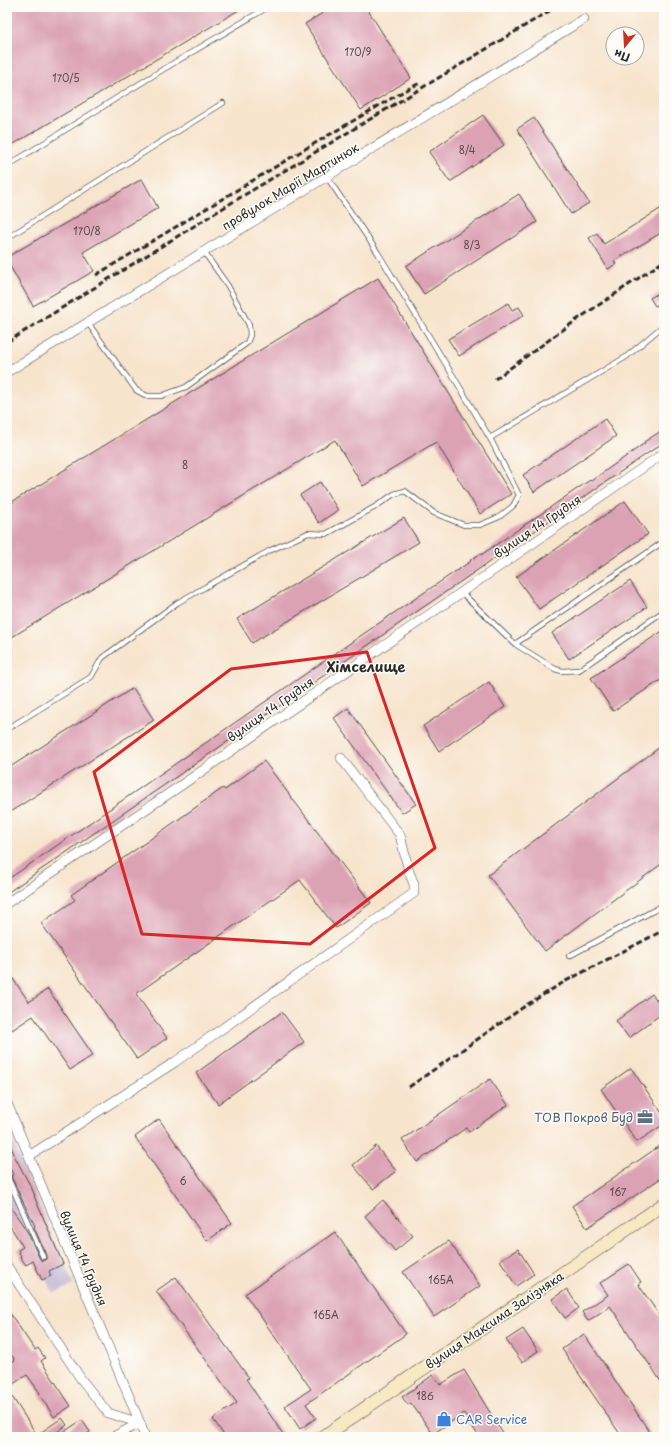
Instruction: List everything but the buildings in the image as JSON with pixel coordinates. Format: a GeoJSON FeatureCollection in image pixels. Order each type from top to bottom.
{"type":"FeatureCollection","features":[{"type":"Feature","properties":{"kind":"street","name":"провулок Марії Мартинюк"},"geometry":{"type":"LineString","coordinates":[[7,372],[584,19]]}},
{"type":"Feature","properties":{"kind":"street","name":"вулиця 14 Грудня"},"geometry":{"type":"LineString","coordinates":[[7,902],[183,784],[664,453]]}},
{"type":"Feature","properties":{"kind":"street"},"geometry":{"type":"LineString","coordinates":[[29,1156],[175,1062],[414,893],[414,884],[408,872],[400,835],[341,758]]}},
{"type":"Feature","properties":{"kind":"street","name":"вулиця 14 Грудня"},"geometry":{"type":"LineString","coordinates":[[7,1103],[146,1437]]}},
{"type":"Feature","properties":{"kind":"street","name":"вулиця Максима Залізняка"},"geometry":{"type":"LineString","coordinates":[[323,1437],[664,1204]]}},
{"type":"Feature","properties":{"kind":"street"},"geometry":{"type":"LineString","coordinates":[[7,1266],[81,1379],[108,1413],[140,1423]]}},
{"type":"Feature","properties":{"kind":"street"},"geometry":{"type":"LineString","coordinates":[[113,1437],[140,1423]]}},
{"type":"Feature","properties":{"kind":"lane"},"geometry":{"type":"LineString","coordinates":[[7,166],[162,70],[268,7]]}},
{"type":"Feature","properties":{"kind":"lane"},"geometry":{"type":"LineString","coordinates":[[7,238],[224,103]]}},
{"type":"Feature","properties":{"kind":"lane"},"geometry":{"type":"LineString","coordinates":[[7,729],[91,677],[102,658],[177,603],[268,551],[308,533],[326,534],[375,507],[394,494],[405,491],[434,513],[464,525],[480,525],[499,517],[513,506],[519,495],[490,438],[378,253],[327,177]]}},
{"type":"Feature","properties":{"kind":"lane"},"geometry":{"type":"LineString","coordinates":[[88,323],[136,390],[147,396],[161,396],[186,386],[247,343],[250,335],[249,325],[242,311],[228,286],[204,252]]}},
{"type":"Feature","properties":{"kind":"lane"},"geometry":{"type":"LineString","coordinates":[[490,438],[626,357],[664,325]]}},
{"type":"Feature","properties":{"kind":"lane"},"geometry":{"type":"LineString","coordinates":[[515,644],[660,544],[664,545]]}},
{"type":"Feature","properties":{"kind":"lane"},"geometry":{"type":"LineString","coordinates":[[460,592],[515,644],[555,669],[562,671],[578,670],[664,610]]}},
{"type":"Feature","properties":{"kind":"lane"},"geometry":{"type":"LineString","coordinates":[[569,956],[664,905]]}},
{"type":"Feature","properties":{"kind":"lane"},"geometry":{"type":"LineString","coordinates":[[7,1173],[43,1257]]}},
{"type":"Feature","properties":{"kind":"highlighted area"},"geometry":{"type":"Polygon","coordinates":[[[367,652],[435,848],[310,944],[142,934],[94,772],[231,669],[367,652]]]}},
{"type":"Feature","properties":{"kind":"shaded area"},"geometry":{"type":"Polygon","coordinates":[[[7,1128],[74,1285],[54,1293],[7,1218],[7,1128]]]}},
{"type":"Feature","properties":{"kind":"railway"},"geometry":{"type":"LineString","coordinates":[[7,342],[236,200],[556,7]]}},
{"type":"Feature","properties":{"kind":"railway"},"geometry":{"type":"LineString","coordinates":[[96,275],[300,152],[420,83]]}},
{"type":"Feature","properties":{"kind":"railway"},"geometry":{"type":"LineString","coordinates":[[495,379],[578,319],[664,261]]}},
{"type":"Feature","properties":{"kind":"railway"},"geometry":{"type":"LineString","coordinates":[[409,1087],[528,1004],[564,982],[664,930]]}},
{"type":"Feature","properties":{"kind":"place","name":"ТОВ Покров Буд"},"geometry":{"type":"Point","coordinates":[645,1117]}},
{"type":"Feature","properties":{"kind":"place","name":"CAR Service"},"geometry":{"type":"Point","coordinates":[444,1419]}},
{"type":"Feature","properties":{"kind":"district","name":"Хімселище"},"geometry":{"type":"Point","coordinates":[366,666]}}]}
